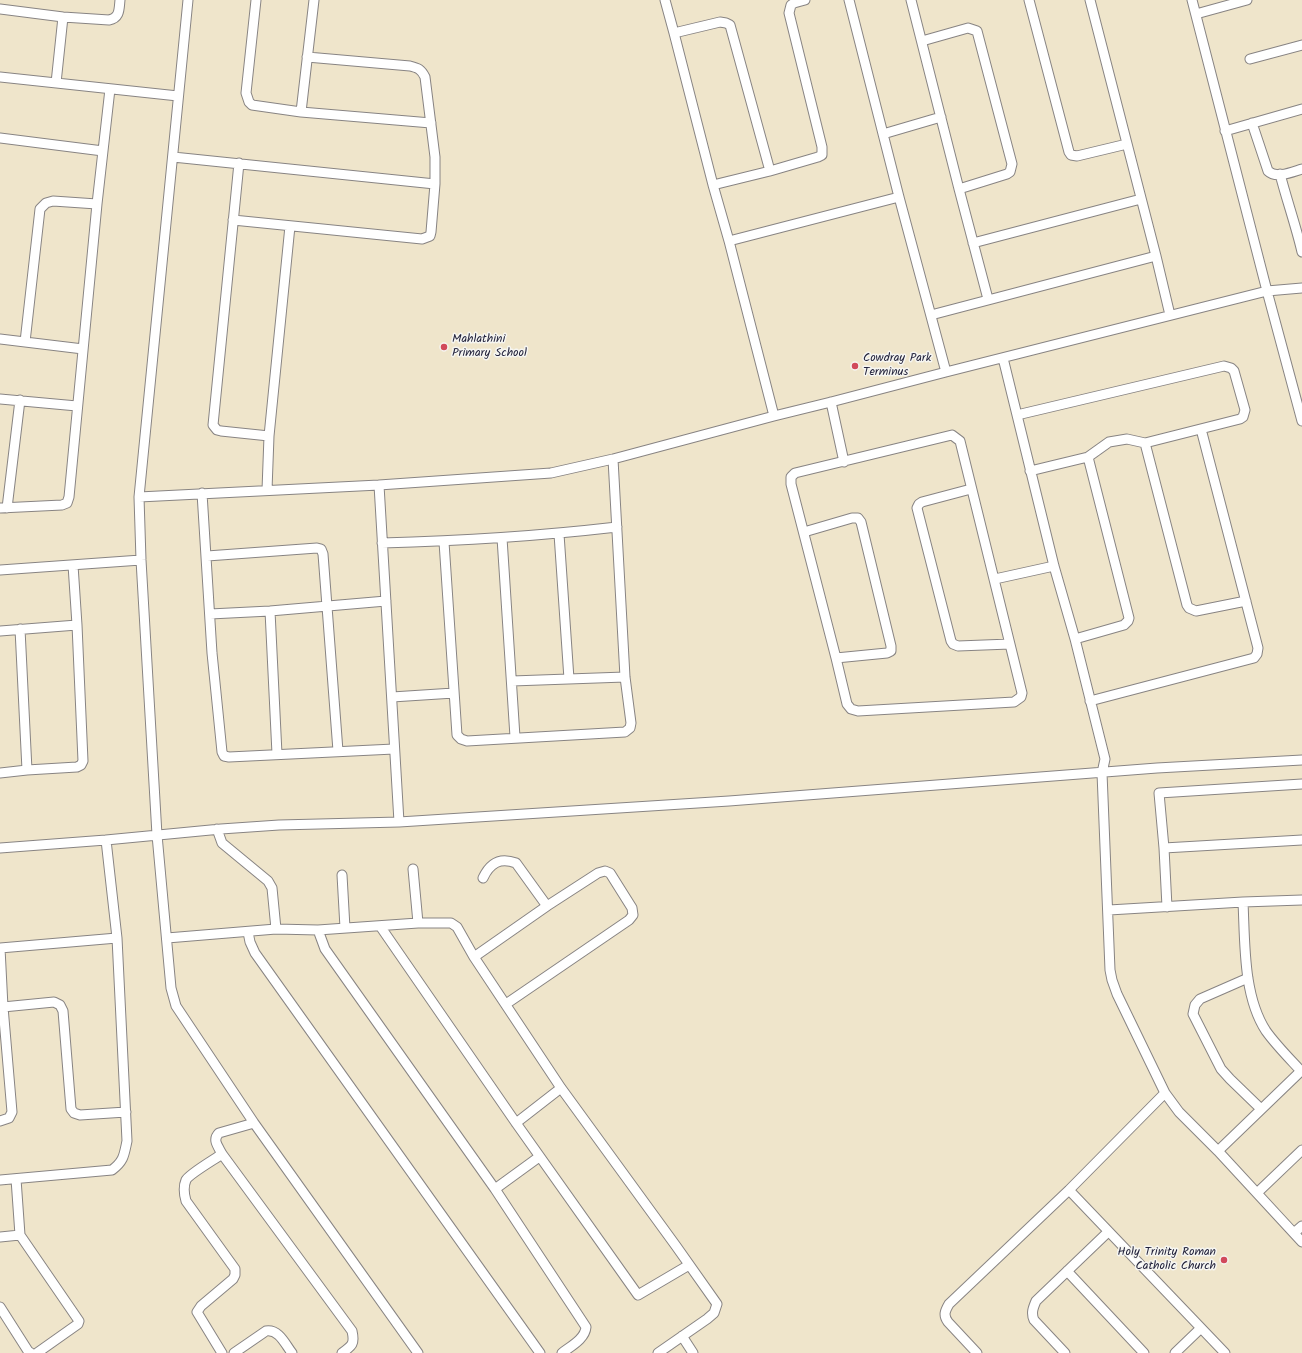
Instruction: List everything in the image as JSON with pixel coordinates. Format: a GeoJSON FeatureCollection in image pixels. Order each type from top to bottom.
{"type":"FeatureCollection","features":[{"type":"Feature","properties":{"kind":"street"},"geometry":{"type":"LineString","coordinates":[[4,0],[2,9],[63,17],[109,20],[114,19],[118,14],[120,0]]}},
{"type":"Feature","properties":{"kind":"street"},"geometry":{"type":"LineString","coordinates":[[188,0],[139,497],[141,560],[157,835],[171,988],[176,1006],[254,1123],[418,1353]]}},
{"type":"Feature","properties":{"kind":"street"},"geometry":{"type":"LineString","coordinates":[[256,0],[246,93],[247,99],[252,105],[300,112],[431,123]]}},
{"type":"Feature","properties":{"kind":"street"},"geometry":{"type":"LineString","coordinates":[[300,112],[314,0]]}},
{"type":"Feature","properties":{"kind":"street"},"geometry":{"type":"LineString","coordinates":[[665,0],[774,416]]}},
{"type":"Feature","properties":{"kind":"street"},"geometry":{"type":"LineString","coordinates":[[713,185],[770,171],[822,155],[823,150],[789,13],[791,5],[805,0]]}},
{"type":"Feature","properties":{"kind":"street"},"geometry":{"type":"LineString","coordinates":[[848,0],[946,372]]}},
{"type":"Feature","properties":{"kind":"street"},"geometry":{"type":"LineString","coordinates":[[911,0],[988,299]]}},
{"type":"Feature","properties":{"kind":"street"},"geometry":{"type":"LineString","coordinates":[[1029,0],[1071,155],[1077,156],[1127,144]]}},
{"type":"Feature","properties":{"kind":"street"},"geometry":{"type":"LineString","coordinates":[[1090,0],[1170,314]]}},
{"type":"Feature","properties":{"kind":"street"},"geometry":{"type":"LineString","coordinates":[[1192,0],[1302,421]]}},
{"type":"Feature","properties":{"kind":"street"},"geometry":{"type":"LineString","coordinates":[[1196,14],[1247,0]]}},
{"type":"Feature","properties":{"kind":"street"},"geometry":{"type":"LineString","coordinates":[[56,83],[63,17]]}},
{"type":"Feature","properties":{"kind":"street"},"geometry":{"type":"LineString","coordinates":[[674,33],[720,22],[730,25],[770,171]]}},
{"type":"Feature","properties":{"kind":"street"},"geometry":{"type":"LineString","coordinates":[[922,41],[968,28],[977,31],[1012,164],[1010,172],[1007,174],[959,189]]}},
{"type":"Feature","properties":{"kind":"street"},"geometry":{"type":"LineString","coordinates":[[1250,59],[1302,45]]}},
{"type":"Feature","properties":{"kind":"street"},"geometry":{"type":"LineString","coordinates":[[233,220],[422,240],[430,236],[435,184],[435,157],[425,77],[422,70],[410,66],[307,57]]}},
{"type":"Feature","properties":{"kind":"street"},"geometry":{"type":"LineString","coordinates":[[0,77],[178,96]]}},
{"type":"Feature","properties":{"kind":"street"},"geometry":{"type":"LineString","coordinates":[[20,400],[3,508],[62,505],[67,503],[69,497],[97,204],[110,89]]}},
{"type":"Feature","properties":{"kind":"street"},"geometry":{"type":"LineString","coordinates":[[1225,131],[1302,109]]}},
{"type":"Feature","properties":{"kind":"street"},"geometry":{"type":"LineString","coordinates":[[883,134],[941,117]]}},
{"type":"Feature","properties":{"kind":"street"},"geometry":{"type":"LineString","coordinates":[[1252,123],[1268,170],[1274,175],[1302,169]]}},
{"type":"Feature","properties":{"kind":"street"},"geometry":{"type":"LineString","coordinates":[[0,138],[103,151]]}},
{"type":"Feature","properties":{"kind":"street"},"geometry":{"type":"LineString","coordinates":[[173,157],[435,184]]}},
{"type":"Feature","properties":{"kind":"street"},"geometry":{"type":"LineString","coordinates":[[239,163],[213,425],[216,430],[221,431],[269,436]]}},
{"type":"Feature","properties":{"kind":"street"},"geometry":{"type":"LineString","coordinates":[[1280,174],[1288,204],[1300,230],[1302,252]]}},
{"type":"Feature","properties":{"kind":"street"},"geometry":{"type":"LineString","coordinates":[[729,242],[899,197]]}},
{"type":"Feature","properties":{"kind":"street"},"geometry":{"type":"LineString","coordinates":[[974,243],[1141,199]]}},
{"type":"Feature","properties":{"kind":"street"},"geometry":{"type":"LineString","coordinates":[[25,342],[40,209],[46,202],[53,201],[97,204]]}},
{"type":"Feature","properties":{"kind":"street"},"geometry":{"type":"LineString","coordinates":[[267,490],[269,436],[290,226]]}},
{"type":"Feature","properties":{"kind":"street"},"geometry":{"type":"LineString","coordinates":[[931,315],[1156,256]]}},
{"type":"Feature","properties":{"kind":"street"},"geometry":{"type":"LineString","coordinates":[[139,497],[379,485],[551,473],[613,459],[1170,314],[1267,291],[1302,288]]}},
{"type":"Feature","properties":{"kind":"street"},"geometry":{"type":"LineString","coordinates":[[0,339],[83,349]]}},
{"type":"Feature","properties":{"kind":"street"},"geometry":{"type":"LineString","coordinates":[[1003,358],[1054,566],[1075,639],[1105,760],[1102,773],[1109,910],[1110,970],[1112,980],[1117,994],[1166,1093],[1179,1112],[1218,1151],[1302,1242]]}},
{"type":"Feature","properties":{"kind":"street"},"geometry":{"type":"LineString","coordinates":[[1017,415],[1224,366],[1228,366],[1234,372],[1245,410],[1245,414],[1240,418],[1145,443],[1127,439],[1109,442],[1088,458],[1030,471]]}},
{"type":"Feature","properties":{"kind":"street"},"geometry":{"type":"LineString","coordinates":[[0,398],[77,406]]}},
{"type":"Feature","properties":{"kind":"street"},"geometry":{"type":"LineString","coordinates":[[831,402],[844,462]]}},
{"type":"Feature","properties":{"kind":"street"},"geometry":{"type":"LineString","coordinates":[[1090,701],[1254,658],[1257,654],[1258,648],[1201,429]]}},
{"type":"Feature","properties":{"kind":"street"},"geometry":{"type":"LineString","coordinates":[[952,436],[960,441],[971,489],[1022,693],[1021,697],[1014,702],[858,711],[851,710],[847,704],[804,532],[790,484],[792,478],[795,473],[952,436]]}},
{"type":"Feature","properties":{"kind":"street"},"geometry":{"type":"LineString","coordinates":[[1145,443],[1187,605],[1189,608],[1196,611],[1246,601]]}},
{"type":"Feature","properties":{"kind":"street"},"geometry":{"type":"LineString","coordinates":[[1075,639],[1124,625],[1129,618],[1088,458]]}},
{"type":"Feature","properties":{"kind":"street"},"geometry":{"type":"LineString","coordinates":[[444,542],[457,735],[461,740],[625,732],[630,728],[631,723],[625,677],[613,459]]}},
{"type":"Feature","properties":{"kind":"street"},"geometry":{"type":"LineString","coordinates":[[379,485],[399,822]]}},
{"type":"Feature","properties":{"kind":"street"},"geometry":{"type":"LineString","coordinates":[[971,489],[922,502],[917,508],[950,641],[958,646],[1010,644]]}},
{"type":"Feature","properties":{"kind":"street"},"geometry":{"type":"LineString","coordinates":[[202,493],[212,653],[222,752],[224,756],[229,757],[394,748]]}},
{"type":"Feature","properties":{"kind":"street"},"geometry":{"type":"LineString","coordinates":[[804,532],[852,518],[858,518],[861,522],[892,646],[891,651],[887,654],[836,658]]}},
{"type":"Feature","properties":{"kind":"street"},"geometry":{"type":"LineString","coordinates":[[382,543],[444,542],[559,534],[617,527]]}},
{"type":"Feature","properties":{"kind":"street"},"geometry":{"type":"LineString","coordinates":[[559,534],[569,679]]}},
{"type":"Feature","properties":{"kind":"street"},"geometry":{"type":"LineString","coordinates":[[502,538],[515,737]]}},
{"type":"Feature","properties":{"kind":"street"},"geometry":{"type":"LineString","coordinates":[[207,556],[317,548],[321,549],[323,554],[328,606],[338,751]]}},
{"type":"Feature","properties":{"kind":"street"},"geometry":{"type":"LineString","coordinates":[[0,570],[141,560]]}},
{"type":"Feature","properties":{"kind":"street"},"geometry":{"type":"LineString","coordinates":[[0,773],[77,767],[82,765],[77,625],[73,565]]}},
{"type":"Feature","properties":{"kind":"street"},"geometry":{"type":"LineString","coordinates":[[994,580],[1054,566]]}},
{"type":"Feature","properties":{"kind":"street"},"geometry":{"type":"LineString","coordinates":[[210,614],[270,611],[386,601]]}},
{"type":"Feature","properties":{"kind":"street"},"geometry":{"type":"LineString","coordinates":[[270,611],[277,754]]}},
{"type":"Feature","properties":{"kind":"street"},"geometry":{"type":"LineString","coordinates":[[0,631],[77,625]]}},
{"type":"Feature","properties":{"kind":"street"},"geometry":{"type":"LineString","coordinates":[[20,629],[27,770]]}},
{"type":"Feature","properties":{"kind":"street"},"geometry":{"type":"LineString","coordinates":[[512,681],[625,677]]}},
{"type":"Feature","properties":{"kind":"street"},"geometry":{"type":"LineString","coordinates":[[392,696],[454,693]]}},
{"type":"Feature","properties":{"kind":"street"},"geometry":{"type":"LineString","coordinates":[[0,848],[279,824],[399,822],[729,801],[1156,768],[1302,760]]}},
{"type":"Feature","properties":{"kind":"street"},"geometry":{"type":"LineString","coordinates":[[1166,907],[1164,848],[1159,793],[1302,784]]}},
{"type":"Feature","properties":{"kind":"street"},"geometry":{"type":"LineString","coordinates":[[216,829],[222,843],[268,881],[272,888],[276,930]]}},
{"type":"Feature","properties":{"kind":"street"},"geometry":{"type":"LineString","coordinates":[[0,1180],[112,1170],[120,1164],[126,1147],[126,1112],[117,938],[106,840]]}},
{"type":"Feature","properties":{"kind":"street"},"geometry":{"type":"LineString","coordinates":[[1164,848],[1302,840]]}},
{"type":"Feature","properties":{"kind":"street"},"geometry":{"type":"LineString","coordinates":[[483,878],[487,869],[493,863],[509,861],[516,863],[546,906]]}},
{"type":"Feature","properties":{"kind":"street"},"geometry":{"type":"LineString","coordinates":[[414,869],[418,923]]}},
{"type":"Feature","properties":{"kind":"street"},"geometry":{"type":"LineString","coordinates":[[474,957],[546,906],[598,873],[605,871],[610,873],[632,908],[633,915],[629,920],[506,1004]]}},
{"type":"Feature","properties":{"kind":"street"},"geometry":{"type":"LineString","coordinates":[[342,875],[345,928]]}},
{"type":"Feature","properties":{"kind":"street"},"geometry":{"type":"LineString","coordinates":[[1109,910],[1302,900]]}},
{"type":"Feature","properties":{"kind":"street"},"geometry":{"type":"LineString","coordinates":[[1218,1151],[1301,1070],[1275,1042],[1259,1018],[1248,978],[1243,902]]}},
{"type":"Feature","properties":{"kind":"street"},"geometry":{"type":"LineString","coordinates":[[167,938],[276,930],[318,930],[418,923],[451,923],[456,927],[474,957],[561,1088],[717,1304],[714,1312],[658,1353]]}},
{"type":"Feature","properties":{"kind":"street"},"geometry":{"type":"LineString","coordinates":[[380,926],[539,1157],[638,1295],[689,1265]]}},
{"type":"Feature","properties":{"kind":"street"},"geometry":{"type":"LineString","coordinates":[[318,930],[325,949],[495,1189],[586,1327],[586,1332],[582,1337],[562,1353]]}},
{"type":"Feature","properties":{"kind":"street"},"geometry":{"type":"LineString","coordinates":[[248,932],[250,942],[255,953],[540,1353]]}},
{"type":"Feature","properties":{"kind":"street"},"geometry":{"type":"LineString","coordinates":[[0,1121],[10,1118],[12,1112],[3,1007],[0,948],[117,938]]}},
{"type":"Feature","properties":{"kind":"street"},"geometry":{"type":"LineString","coordinates":[[1248,978],[1200,999],[1195,1005],[1193,1014],[1221,1069],[1261,1109]]}},
{"type":"Feature","properties":{"kind":"street"},"geometry":{"type":"LineString","coordinates":[[3,1007],[54,1002],[60,1005],[63,1011],[71,1109],[74,1114],[80,1115],[126,1112]]}},
{"type":"Feature","properties":{"kind":"street"},"geometry":{"type":"LineString","coordinates":[[516,1123],[561,1088]]}},
{"type":"Feature","properties":{"kind":"street"},"geometry":{"type":"LineString","coordinates":[[977,1353],[945,1317],[949,1304],[1069,1190],[1166,1093]]}},
{"type":"Feature","properties":{"kind":"street"},"geometry":{"type":"LineString","coordinates":[[254,1123],[219,1133],[215,1140],[222,1154],[352,1332],[354,1339],[351,1346],[342,1353]]}},
{"type":"Feature","properties":{"kind":"street"},"geometry":{"type":"LineString","coordinates":[[1257,1193],[1302,1150]]}},
{"type":"Feature","properties":{"kind":"street"},"geometry":{"type":"LineString","coordinates":[[222,1154],[187,1178],[184,1186],[186,1201],[235,1270],[233,1279],[201,1306],[197,1312],[222,1353]]}},
{"type":"Feature","properties":{"kind":"street"},"geometry":{"type":"LineString","coordinates":[[495,1189],[539,1157]]}},
{"type":"Feature","properties":{"kind":"street"},"geometry":{"type":"LineString","coordinates":[[16,1178],[20,1235],[79,1321],[78,1324],[37,1353]]}},
{"type":"Feature","properties":{"kind":"street"},"geometry":{"type":"LineString","coordinates":[[1069,1190],[1225,1353]]}},
{"type":"Feature","properties":{"kind":"street"},"geometry":{"type":"LineString","coordinates":[[1294,1233],[1302,1226]]}},
{"type":"Feature","properties":{"kind":"street"},"geometry":{"type":"LineString","coordinates":[[1065,1353],[1034,1320],[1032,1315],[1036,1301],[1108,1232]]}},
{"type":"Feature","properties":{"kind":"street"},"geometry":{"type":"LineString","coordinates":[[0,1237],[20,1235]]}},
{"type":"Feature","properties":{"kind":"street"},"geometry":{"type":"LineString","coordinates":[[1067,1271],[1144,1353]]}},
{"type":"Feature","properties":{"kind":"street"},"geometry":{"type":"LineString","coordinates":[[0,1307],[28,1351],[31,1353]]}},
{"type":"Feature","properties":{"kind":"street"},"geometry":{"type":"LineString","coordinates":[[1175,1353],[1201,1328]]}},
{"type":"Feature","properties":{"kind":"street"},"geometry":{"type":"LineString","coordinates":[[234,1353],[266,1330],[270,1330],[279,1335],[292,1353]]}},
{"type":"Feature","properties":{"kind":"street"},"geometry":{"type":"LineString","coordinates":[[682,1336],[693,1353]]}},
{"type":"Feature","properties":{"kind":"place","name":"Mahlathini Primary School"},"geometry":{"type":"Point","coordinates":[444,347]}},
{"type":"Feature","properties":{"kind":"place","name":"Cowdray Park Terminus"},"geometry":{"type":"Point","coordinates":[855,366]}},
{"type":"Feature","properties":{"kind":"place","name":"Holy Trinity Roman Catholic Church"},"geometry":{"type":"Point","coordinates":[1224,1260]}}]}
